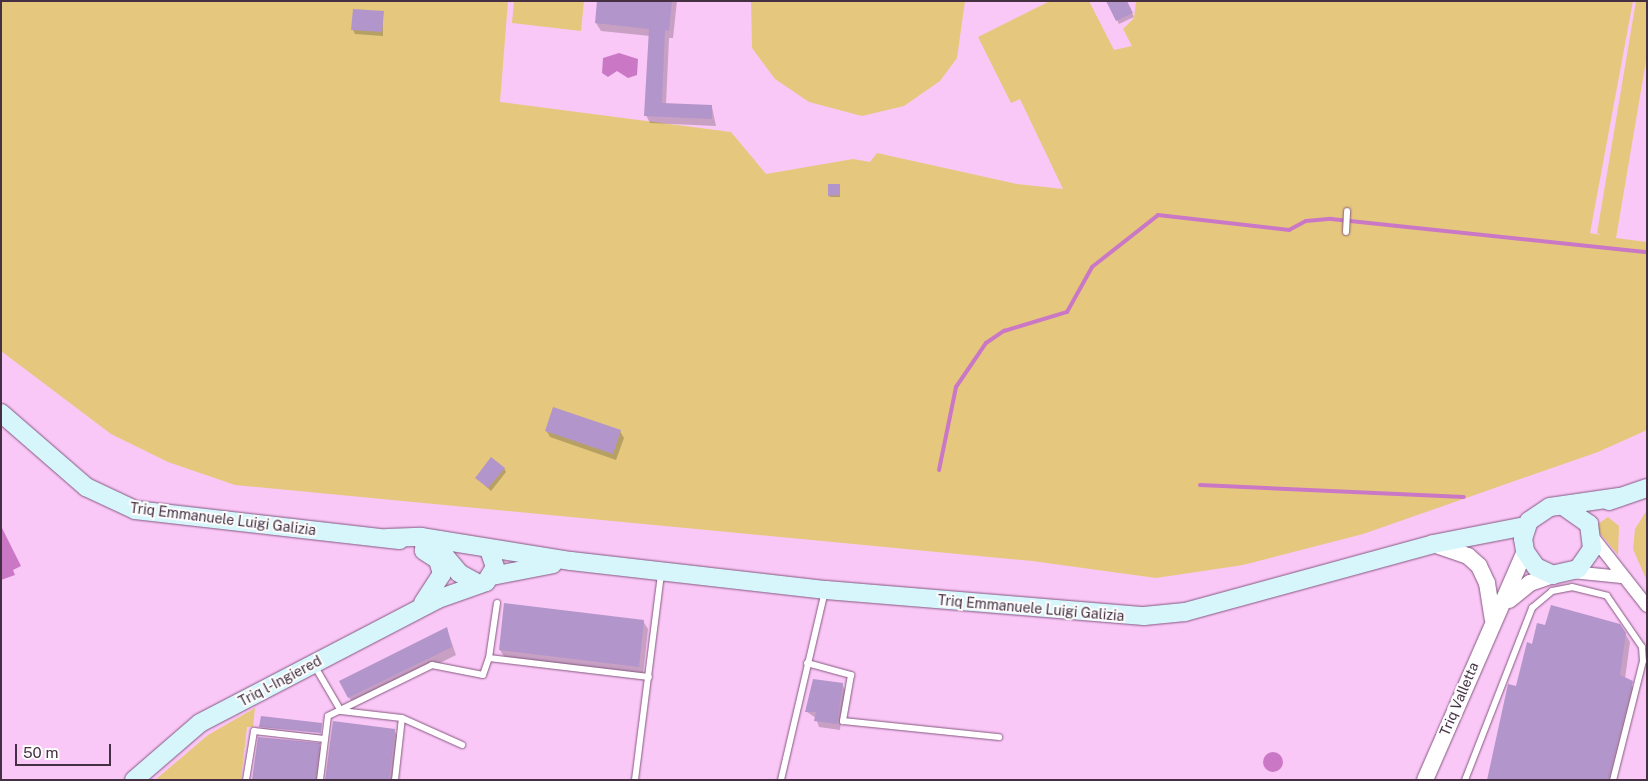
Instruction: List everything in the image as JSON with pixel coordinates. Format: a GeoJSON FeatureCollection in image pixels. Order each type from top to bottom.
{"type":"FeatureCollection","features":[{"type":"Feature","properties":{"kind":"main road","name":"Triq Emmanuele Luigi Galizia"},"geometry":{"type":"LineString","coordinates":[[1,413],[104,499],[135,510],[387,538],[421,537],[462,561],[489,550],[826,590],[1159,616],[1434,544],[1526,526]]}},
{"type":"Feature","properties":{"kind":"main road"},"geometry":{"type":"LineString","coordinates":[[1619,497],[1538,512],[1526,526],[1524,548],[1536,567],[1553,575],[1572,572],[1587,560],[1590,530],[1597,506],[1647,488]]}},
{"type":"Feature","properties":{"kind":"main road"},"geometry":{"type":"LineString","coordinates":[[1563,506],[1575,510],[1590,530]]}},
{"type":"Feature","properties":{"kind":"main road","name":"Triq Emmanuele Luigi Galizia"},"geometry":{"type":"LineString","coordinates":[[1483,533],[1524,548]]}},
{"type":"Feature","properties":{"kind":"main road"},"geometry":{"type":"LineString","coordinates":[[346,534],[426,551],[438,560],[442,574],[437,587],[414,613]]}},
{"type":"Feature","properties":{"kind":"main road"},"geometry":{"type":"LineString","coordinates":[[462,561],[486,580],[494,561],[489,550]]}},
{"type":"Feature","properties":{"kind":"main road","name":"Triq l-Ingiered"},"geometry":{"type":"LineString","coordinates":[[438,599],[462,561]]}},
{"type":"Feature","properties":{"kind":"main road","name":"Triq Emmanuele Luigi Galizia"},"geometry":{"type":"LineString","coordinates":[[486,580],[571,561]]}},
{"type":"Feature","properties":{"kind":"main road","name":"Triq l-Ingiered"},"geometry":{"type":"LineString","coordinates":[[134,780],[200,723],[438,599],[486,580]]}},
{"type":"Feature","properties":{"kind":"street"},"geometry":{"type":"LineString","coordinates":[[1590,530],[1622,577],[1647,606]]}},
{"type":"Feature","properties":{"kind":"street"},"geometry":{"type":"LineString","coordinates":[[1434,544],[1468,556],[1479,566],[1487,583],[1493,618]]}},
{"type":"Feature","properties":{"kind":"street","name":"Triq Valletta"},"geometry":{"type":"LineString","coordinates":[[1425,780],[1493,618],[1520,572],[1524,548]]}},
{"type":"Feature","properties":{"kind":"street"},"geometry":{"type":"LineString","coordinates":[[1572,572],[1622,577]]}},
{"type":"Feature","properties":{"kind":"street","name":"Triq Valletta"},"geometry":{"type":"LineString","coordinates":[[1493,618],[1520,590],[1553,575]]}},
{"type":"Feature","properties":{"kind":"lane"},"geometry":{"type":"LineString","coordinates":[[1346,232],[1347,211]]}},
{"type":"Feature","properties":{"kind":"lane"},"geometry":{"type":"LineString","coordinates":[[635,780],[650,677],[662,571]]}},
{"type":"Feature","properties":{"kind":"lane"},"geometry":{"type":"LineString","coordinates":[[1465,780],[1532,608],[1552,591],[1572,587],[1607,596],[1642,647],[1643,662],[1613,780]]}},
{"type":"Feature","properties":{"kind":"lane"},"geometry":{"type":"LineString","coordinates":[[781,780],[807,663],[826,590]]}},
{"type":"Feature","properties":{"kind":"lane"},"geometry":{"type":"LineString","coordinates":[[320,780],[328,716],[432,665],[483,675],[489,658],[497,603]]}},
{"type":"Feature","properties":{"kind":"lane"},"geometry":{"type":"LineString","coordinates":[[489,658],[650,677]]}},
{"type":"Feature","properties":{"kind":"lane"},"geometry":{"type":"LineString","coordinates":[[807,663],[851,675],[843,721],[999,737]]}},
{"type":"Feature","properties":{"kind":"lane"},"geometry":{"type":"LineString","coordinates":[[313,664],[341,711]]}},
{"type":"Feature","properties":{"kind":"lane"},"geometry":{"type":"LineString","coordinates":[[341,711],[402,718],[462,745]]}},
{"type":"Feature","properties":{"kind":"lane"},"geometry":{"type":"LineString","coordinates":[[395,780],[402,718]]}},
{"type":"Feature","properties":{"kind":"lane"},"geometry":{"type":"LineString","coordinates":[[246,780],[254,731],[324,740]]}},
{"type":"Feature","properties":{"kind":"shaded area"},"geometry":{"type":"Polygon","coordinates":[[[1,1],[508,1],[500,102],[731,132],[766,174],[853,159],[870,162],[877,153],[1017,184],[1063,189],[1020,99],[1011,103],[978,37],[1050,1],[1089,1],[1114,50],[1132,46],[1123,29],[1134,18],[1136,1],[1633,1],[1590,233],[1601,235],[1597,233],[1636,1],[1647,1],[1647,55],[1616,238],[1647,242],[1647,430],[1598,452],[1363,534],[1243,565],[1156,578],[1032,561],[235,485],[168,462],[111,434],[1,351],[1,1]]]}},
{"type":"Feature","properties":{"kind":"shaded area"},"geometry":{"type":"Polygon","coordinates":[[[514,1],[584,1],[581,31],[512,23],[514,1]]]}},
{"type":"Feature","properties":{"kind":"shaded area"},"geometry":{"type":"Polygon","coordinates":[[[751,1],[965,1],[957,58],[940,81],[904,106],[862,116],[809,102],[775,79],[752,48],[751,1]]]}},
{"type":"Feature","properties":{"kind":"shaded area"},"geometry":{"type":"Polygon","coordinates":[[[619,53],[638,59],[637,75],[628,78],[617,71],[608,77],[602,73],[603,58],[619,53]]]}},
{"type":"Feature","properties":{"kind":"shaded area"},"geometry":{"type":"Polygon","coordinates":[[[1647,510],[1647,581],[1633,549],[1635,529],[1647,510]]]}},
{"type":"Feature","properties":{"kind":"shaded area"},"geometry":{"type":"Polygon","coordinates":[[[1608,517],[1619,526],[1618,555],[1599,532],[1598,524],[1608,517]]]}},
{"type":"Feature","properties":{"kind":"shaded area"},"geometry":{"type":"Polygon","coordinates":[[[1,526],[21,566],[13,570],[15,575],[1,580],[1,526]]]}},
{"type":"Feature","properties":{"kind":"shaded area"},"geometry":{"type":"Polygon","coordinates":[[[255,708],[253,727],[247,727],[241,780],[155,780],[208,735],[255,708]]]}},
{"type":"Feature","properties":{"kind":"shaded area"},"geometry":{"type":"Polygon","coordinates":[[[1273,752],[1280,755],[1283,762],[1280,769],[1273,772],[1266,769],[1263,762],[1266,755],[1273,752]]]}},
{"type":"Feature","properties":{"kind":"building"},"geometry":{"type":"Polygon","coordinates":[[[597,1],[672,1],[669,31],[665,30],[662,103],[712,105],[712,119],[644,116],[649,29],[595,23],[597,1]]]}},
{"type":"Feature","properties":{"kind":"building"},"geometry":{"type":"Polygon","coordinates":[[[1106,1],[1127,1],[1133,13],[1116,21],[1106,1]]]}},
{"type":"Feature","properties":{"kind":"building"},"geometry":{"type":"Polygon","coordinates":[[[353,9],[384,11],[382,32],[351,30],[353,9]]]}},
{"type":"Feature","properties":{"kind":"building"},"geometry":{"type":"Polygon","coordinates":[[[828,184],[840,184],[840,195],[828,196],[828,184]]]}},
{"type":"Feature","properties":{"kind":"building"},"geometry":{"type":"Polygon","coordinates":[[[553,407],[621,430],[613,454],[545,431],[553,407]]]}},
{"type":"Feature","properties":{"kind":"building"},"geometry":{"type":"Polygon","coordinates":[[[491,457],[505,468],[488,488],[475,478],[491,457]]]}},
{"type":"Feature","properties":{"kind":"building"},"geometry":{"type":"Polygon","coordinates":[[[504,603],[644,620],[639,667],[499,650],[504,603]]]}},
{"type":"Feature","properties":{"kind":"building"},"geometry":{"type":"Polygon","coordinates":[[[1551,605],[1620,624],[1626,633],[1620,675],[1633,681],[1608,780],[1487,780],[1508,684],[1516,686],[1527,642],[1532,644],[1537,623],[1545,625],[1551,605]]]}},
{"type":"Feature","properties":{"kind":"building"},"geometry":{"type":"Polygon","coordinates":[[[447,627],[452,647],[348,698],[339,681],[447,627]]]}},
{"type":"Feature","properties":{"kind":"building"},"geometry":{"type":"Polygon","coordinates":[[[813,679],[843,683],[837,724],[814,721],[816,712],[805,712],[813,679]]]}},
{"type":"Feature","properties":{"kind":"building"},"geometry":{"type":"Polygon","coordinates":[[[261,716],[322,723],[321,733],[259,727],[261,716]]]}},
{"type":"Feature","properties":{"kind":"building"},"geometry":{"type":"Polygon","coordinates":[[[333,721],[395,729],[389,780],[325,780],[333,721]]]}},
{"type":"Feature","properties":{"kind":"building"},"geometry":{"type":"Polygon","coordinates":[[[258,737],[320,743],[315,780],[252,780],[258,737]]]}},
{"type":"Feature","properties":{"kind":"waterway"},"geometry":{"type":"LineString","coordinates":[[939,470],[956,387],[986,343],[1004,331],[1067,312],[1092,267],[1158,215],[1289,230],[1306,221],[1331,219],[1647,252]]}},
{"type":"Feature","properties":{"kind":"waterway"},"geometry":{"type":"LineString","coordinates":[[1200,485],[1464,497]]}}]}
